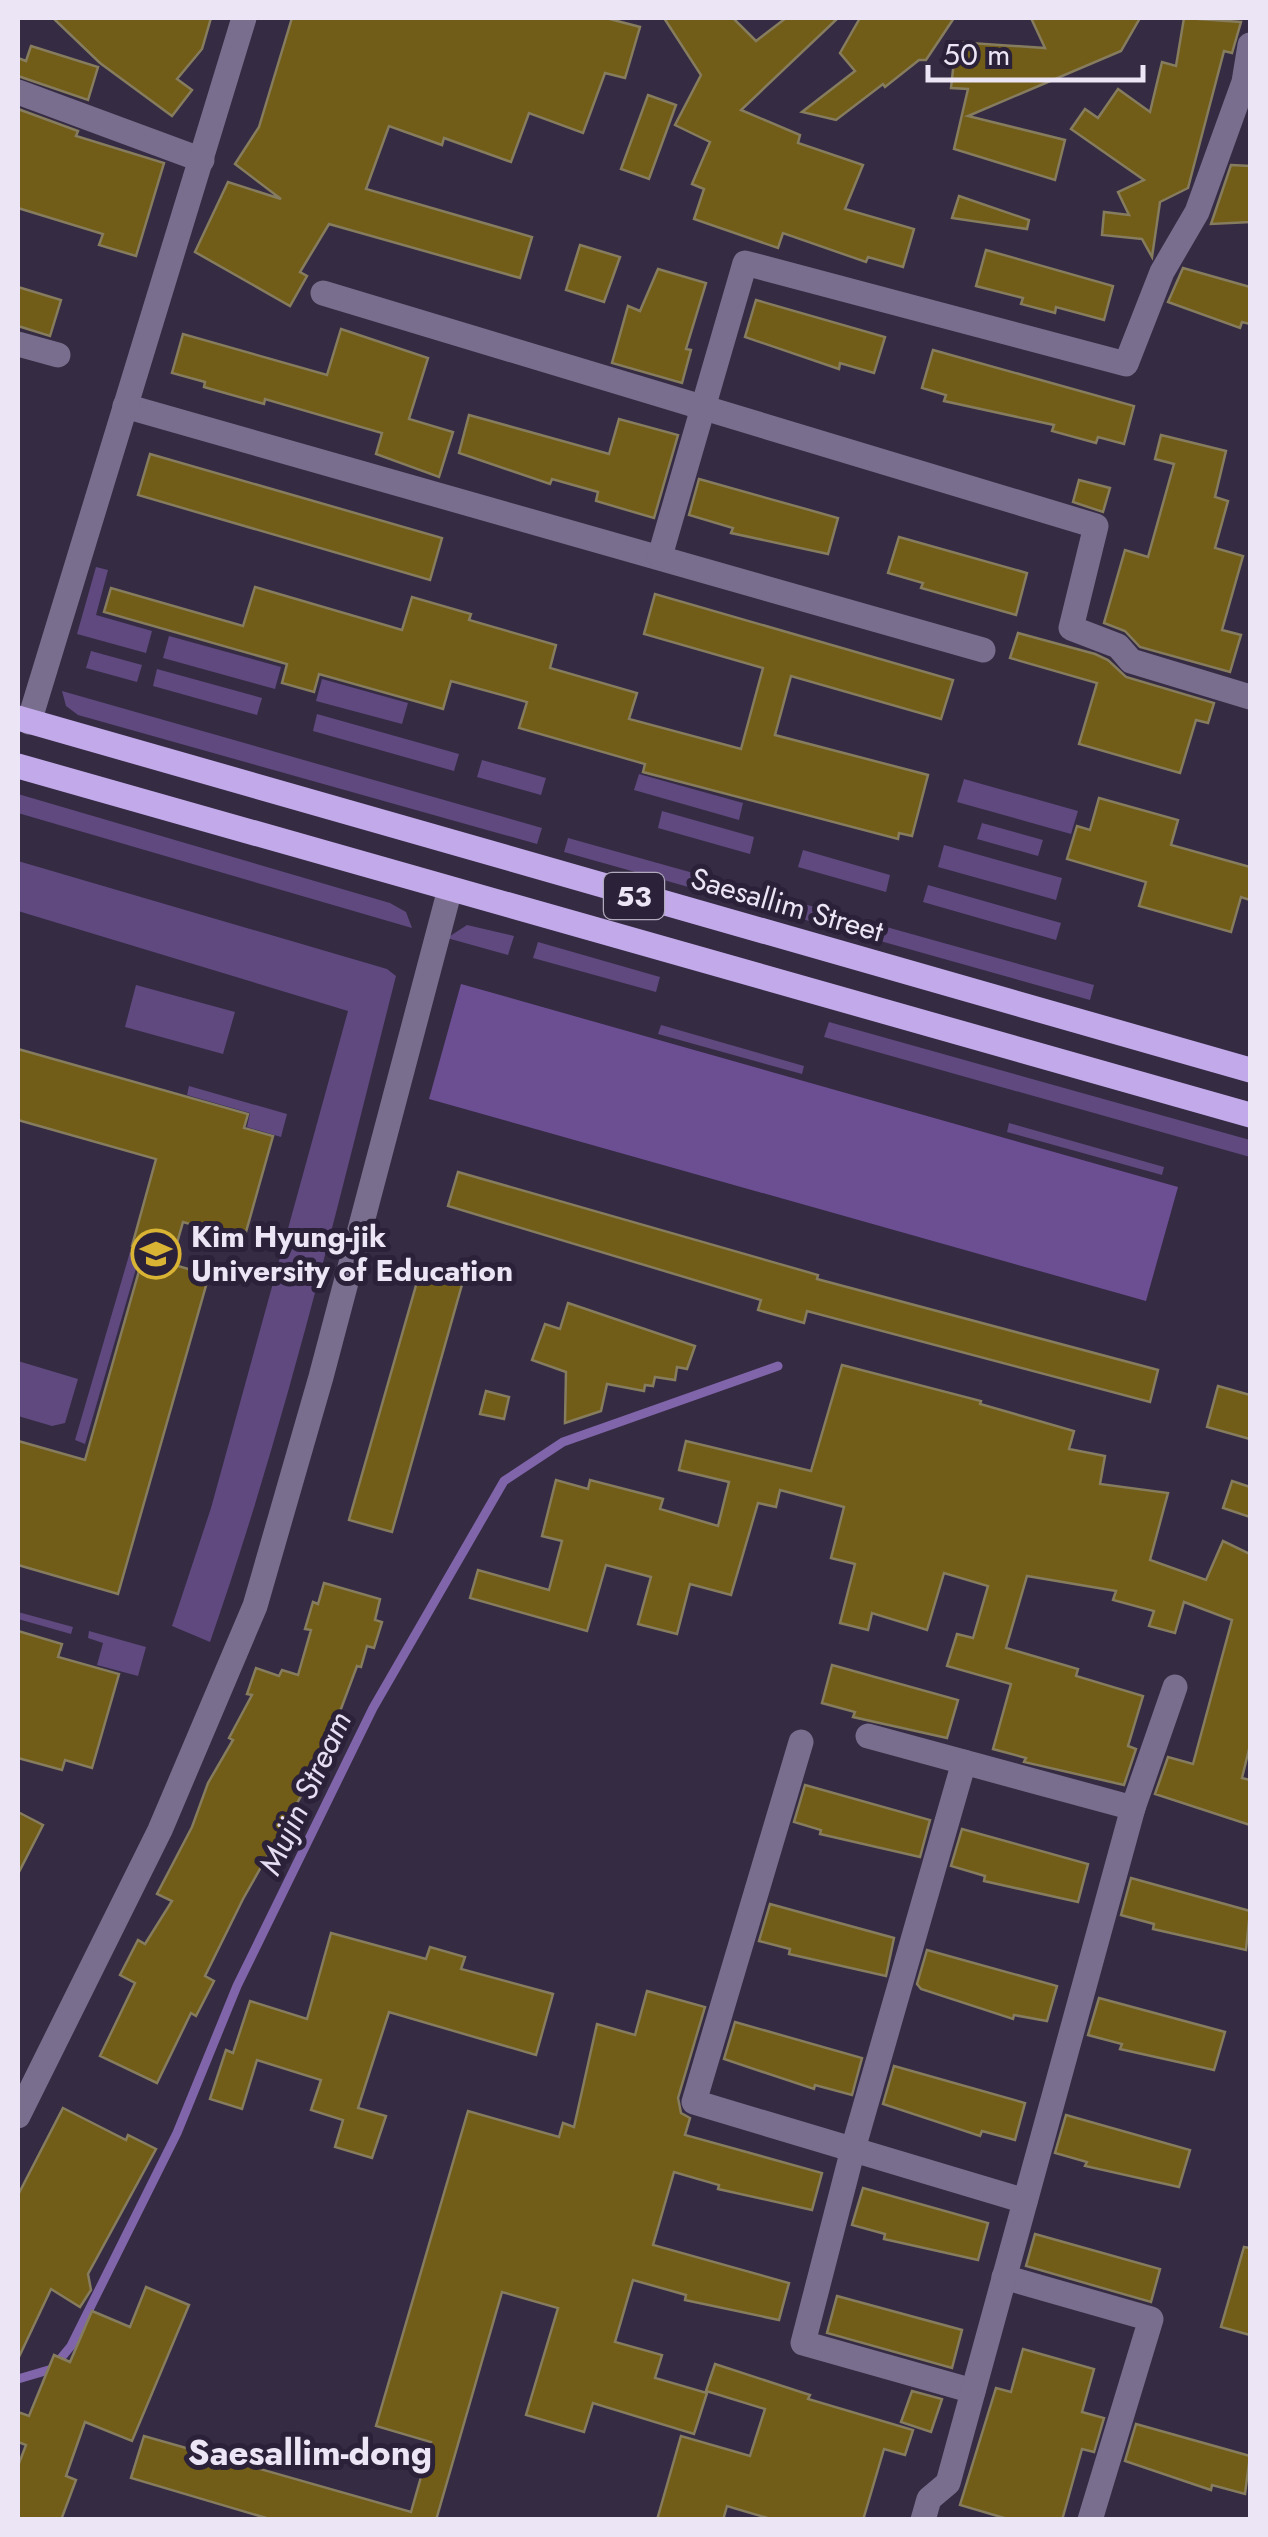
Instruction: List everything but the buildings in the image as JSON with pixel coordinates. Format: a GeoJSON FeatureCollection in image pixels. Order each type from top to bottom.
{"type":"FeatureCollection","features":[{"type":"Feature","properties":{"kind":"main road","name":"Saesallim Street"},"geometry":{"type":"LineString","coordinates":[[23,720],[1250,1070]]}},
{"type":"Feature","properties":{"kind":"main road","name":"53"},"geometry":{"type":"LineString","coordinates":[[18,766],[1250,1114]]}},
{"type":"Feature","properties":{"kind":"street"},"geometry":{"type":"LineString","coordinates":[[23,720],[244,18]]}},
{"type":"Feature","properties":{"kind":"street"},"geometry":{"type":"LineString","coordinates":[[660,556],[745,263],[1126,364],[1162,272],[1198,212],[1244,82],[1250,44]]}},
{"type":"Feature","properties":{"kind":"street"},"geometry":{"type":"LineString","coordinates":[[18,92],[202,160]]}},
{"type":"Feature","properties":{"kind":"street"},"geometry":{"type":"LineString","coordinates":[[322,293],[1096,526],[1071,628],[1118,646],[1131,661],[1250,698]]}},
{"type":"Feature","properties":{"kind":"street"},"geometry":{"type":"LineString","coordinates":[[18,344],[58,355]]}},
{"type":"Feature","properties":{"kind":"street"},"geometry":{"type":"LineString","coordinates":[[124,406],[983,650]]}},
{"type":"Feature","properties":{"kind":"street"},"geometry":{"type":"LineString","coordinates":[[18,2116],[160,1830],[254,1606],[321,1377],[450,889]]}},
{"type":"Feature","properties":{"kind":"street"},"geometry":{"type":"LineString","coordinates":[[923,2520],[929,2499],[948,2482],[1133,1808],[1176,1687]]}},
{"type":"Feature","properties":{"kind":"street"},"geometry":{"type":"LineString","coordinates":[[868,1736],[1133,1808]]}},
{"type":"Feature","properties":{"kind":"street"},"geometry":{"type":"LineString","coordinates":[[801,1742],[694,2102],[1025,2200]]}},
{"type":"Feature","properties":{"kind":"street"},"geometry":{"type":"LineString","coordinates":[[964,1762],[852,2150],[803,2343],[973,2392]]}},
{"type":"Feature","properties":{"kind":"street"},"geometry":{"type":"LineString","coordinates":[[1004,2277],[1150,2319],[1090,2520]]}},
{"type":"Feature","properties":{"kind":"shaded area"},"geometry":{"type":"Polygon","coordinates":[[[96,567],[108,570],[96,615],[152,631],[146,653],[77,634],[96,567]]]}},
{"type":"Feature","properties":{"kind":"shaded area"},"geometry":{"type":"Polygon","coordinates":[[[169,636],[281,667],[275,689],[163,658],[169,636]]]}},
{"type":"Feature","properties":{"kind":"shaded area"},"geometry":{"type":"Polygon","coordinates":[[[91,651],[142,665],[137,682],[86,668],[91,651]]]}},
{"type":"Feature","properties":{"kind":"shaded area"},"geometry":{"type":"Polygon","coordinates":[[[157,669],[262,698],[257,715],[153,686],[157,669]]]}},
{"type":"Feature","properties":{"kind":"shaded area"},"geometry":{"type":"Polygon","coordinates":[[[322,679],[408,703],[402,724],[316,701],[322,679]]]}},
{"type":"Feature","properties":{"kind":"shaded area"},"geometry":{"type":"Polygon","coordinates":[[[62,691],[542,828],[537,844],[78,715],[66,706],[62,691]]]}},
{"type":"Feature","properties":{"kind":"shaded area"},"geometry":{"type":"Polygon","coordinates":[[[317,714],[459,754],[454,771],[313,731],[317,714]]]}},
{"type":"Feature","properties":{"kind":"shaded area"},"geometry":{"type":"Polygon","coordinates":[[[482,760],[546,778],[541,795],[477,777],[482,760]]]}},
{"type":"Feature","properties":{"kind":"shaded area"},"geometry":{"type":"Polygon","coordinates":[[[639,774],[743,803],[739,820],[634,790],[639,774]]]}},
{"type":"Feature","properties":{"kind":"shaded area"},"geometry":{"type":"Polygon","coordinates":[[[964,779],[1078,811],[1071,834],[957,802],[964,779]]]}},
{"type":"Feature","properties":{"kind":"shaded area"},"geometry":{"type":"Polygon","coordinates":[[[18,794],[390,903],[406,912],[412,928],[18,813],[18,794]]]}},
{"type":"Feature","properties":{"kind":"shaded area"},"geometry":{"type":"Polygon","coordinates":[[[662,811],[754,837],[750,854],[658,828],[662,811]]]}},
{"type":"Feature","properties":{"kind":"shaded area"},"geometry":{"type":"Polygon","coordinates":[[[982,823],[1043,840],[1038,856],[977,839],[982,823]]]}},
{"type":"Feature","properties":{"kind":"shaded area"},"geometry":{"type":"Polygon","coordinates":[[[568,838],[1094,985],[1090,1000],[564,852],[568,838]]]}},
{"type":"Feature","properties":{"kind":"shaded area"},"geometry":{"type":"Polygon","coordinates":[[[944,845],[1062,878],[1056,900],[938,867],[944,845]]]}},
{"type":"Feature","properties":{"kind":"shaded area"},"geometry":{"type":"Polygon","coordinates":[[[803,850],[890,875],[886,892],[798,867],[803,850]]]}},
{"type":"Feature","properties":{"kind":"shaded area"},"geometry":{"type":"Polygon","coordinates":[[[18,861],[387,969],[396,976],[287,1395],[210,1642],[172,1626],[211,1508],[348,1011],[18,911],[18,861]]]}},
{"type":"Feature","properties":{"kind":"shaded area"},"geometry":{"type":"Polygon","coordinates":[[[928,885],[1061,923],[1056,940],[923,902],[928,885]]]}},
{"type":"Feature","properties":{"kind":"shaded area"},"geometry":{"type":"Polygon","coordinates":[[[467,925],[514,936],[508,955],[447,938],[467,925]]]}},
{"type":"Feature","properties":{"kind":"shaded area"},"geometry":{"type":"Polygon","coordinates":[[[538,942],[660,977],[656,992],[533,958],[538,942]]]}},
{"type":"Feature","properties":{"kind":"shaded area"},"geometry":{"type":"Polygon","coordinates":[[[461,984],[1178,1187],[1146,1301],[429,1099],[461,984]]]}},
{"type":"Feature","properties":{"kind":"shaded area"},"geometry":{"type":"Polygon","coordinates":[[[136,985],[235,1012],[223,1054],[125,1027],[136,985]]]}},
{"type":"Feature","properties":{"kind":"shaded area"},"geometry":{"type":"Polygon","coordinates":[[[829,1022],[1250,1140],[1250,1157],[824,1037],[829,1022]]]}},
{"type":"Feature","properties":{"kind":"shaded area"},"geometry":{"type":"Polygon","coordinates":[[[661,1025],[804,1066],[802,1074],[658,1034],[661,1025]]]}},
{"type":"Feature","properties":{"kind":"shaded area"},"geometry":{"type":"Polygon","coordinates":[[[189,1086],[287,1114],[281,1137],[247,1127],[250,1113],[187,1095],[189,1086]]]}},
{"type":"Feature","properties":{"kind":"shaded area"},"geometry":{"type":"Polygon","coordinates":[[[1009,1123],[1164,1167],[1162,1175],[1007,1132],[1009,1123]]]}},
{"type":"Feature","properties":{"kind":"shaded area"},"geometry":{"type":"Polygon","coordinates":[[[130,1252],[140,1255],[85,1444],[75,1440],[130,1252]]]}},
{"type":"Feature","properties":{"kind":"shaded area"},"geometry":{"type":"Polygon","coordinates":[[[18,1361],[78,1379],[65,1423],[52,1426],[18,1416],[18,1361]]]}},
{"type":"Feature","properties":{"kind":"shaded area"},"geometry":{"type":"Polygon","coordinates":[[[18,1612],[73,1627],[71,1634],[18,1619],[18,1612]]]}},
{"type":"Feature","properties":{"kind":"shaded area"},"geometry":{"type":"Polygon","coordinates":[[[89,1631],[146,1647],[138,1676],[97,1665],[103,1643],[88,1638],[89,1631]]]}},
{"type":"Feature","properties":{"kind":"waterway","name":"Mujin Stream"},"geometry":{"type":"LineString","coordinates":[[18,2379],[52,2369],[71,2346],[177,2133],[237,1986],[373,1708],[504,1481],[563,1442],[778,1366]]}},
{"type":"Feature","properties":{"kind":"place","name":"Kim Hyung-jik University of Education"},"geometry":{"type":"Point","coordinates":[156,1254]}},
{"type":"Feature","properties":{"kind":"district","name":"Saesallim-dong"},"geometry":{"type":"Point","coordinates":[310,2453]}}]}
